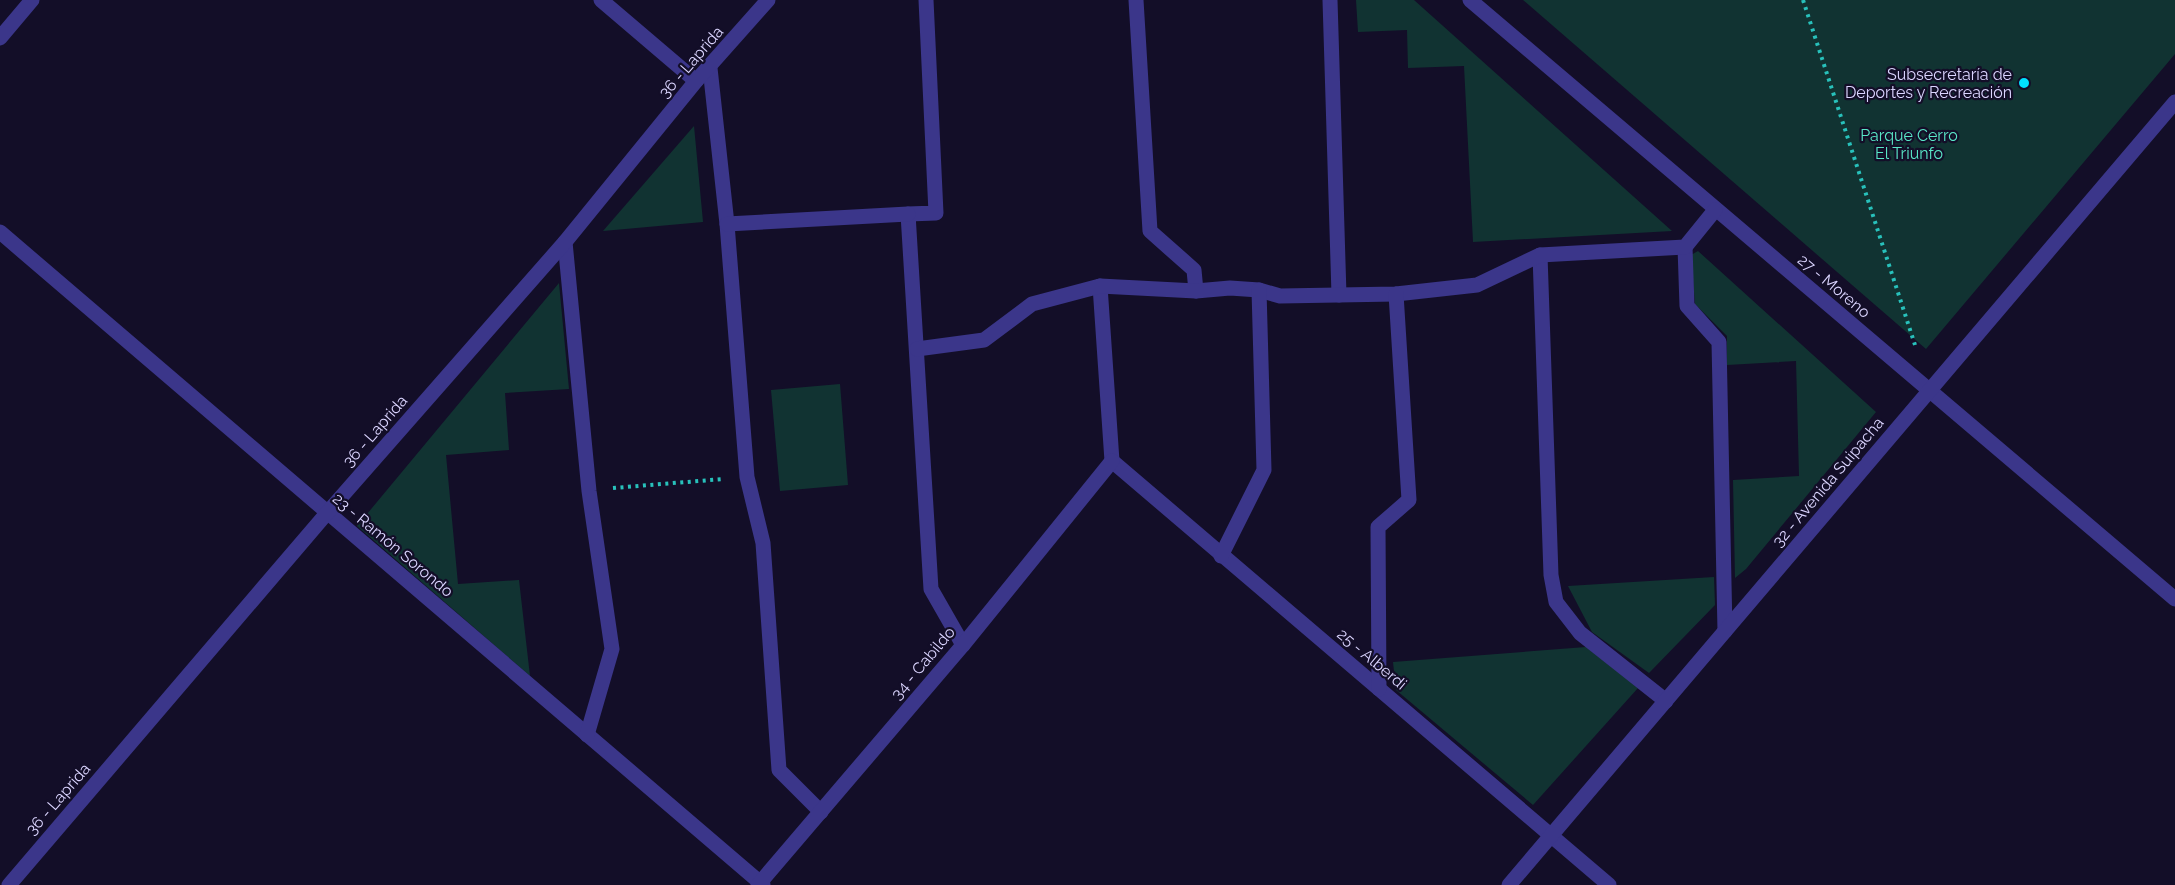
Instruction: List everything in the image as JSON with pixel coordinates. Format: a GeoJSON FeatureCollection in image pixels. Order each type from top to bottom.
{"type":"FeatureCollection","features":[{"type":"Feature","properties":{"kind":"street"},"geometry":{"type":"LineString","coordinates":[[0,38],[32,0]]}},
{"type":"Feature","properties":{"kind":"street"},"geometry":{"type":"LineString","coordinates":[[601,0],[696,81]]}},
{"type":"Feature","properties":{"kind":"street","name":"36 - Laprida"},"geometry":{"type":"LineString","coordinates":[[9,885],[327,513],[565,242],[696,81],[710,68],[768,0]]}},
{"type":"Feature","properties":{"kind":"street"},"geometry":{"type":"LineString","coordinates":[[727,224],[936,213],[926,0]]}},
{"type":"Feature","properties":{"kind":"street"},"geometry":{"type":"LineString","coordinates":[[1136,0],[1150,231],[1194,270],[1196,291]]}},
{"type":"Feature","properties":{"kind":"street"},"geometry":{"type":"LineString","coordinates":[[1330,0],[1340,294]]}},
{"type":"Feature","properties":{"kind":"street","name":"27 - Moreno"},"geometry":{"type":"LineString","coordinates":[[1470,0],[2175,599]]}},
{"type":"Feature","properties":{"kind":"street"},"geometry":{"type":"LineString","coordinates":[[710,68],[727,224],[747,477],[763,543],[779,770],[820,812]]}},
{"type":"Feature","properties":{"kind":"street","name":"32 - Avenida Suipacha"},"geometry":{"type":"LineString","coordinates":[[1509,885],[2175,102]]}},
{"type":"Feature","properties":{"kind":"street"},"geometry":{"type":"LineString","coordinates":[[1715,210],[1684,247],[1687,306],[1719,342],[1725,631]]}},
{"type":"Feature","properties":{"kind":"street"},"geometry":{"type":"LineString","coordinates":[[908,214],[931,589],[963,645]]}},
{"type":"Feature","properties":{"kind":"street","name":"23 - Ramón Sorondo"},"geometry":{"type":"LineString","coordinates":[[0,232],[760,884]]}},
{"type":"Feature","properties":{"kind":"street"},"geometry":{"type":"LineString","coordinates":[[565,242],[589,490],[612,649],[587,735]]}},
{"type":"Feature","properties":{"kind":"street"},"geometry":{"type":"LineString","coordinates":[[916,349],[984,340],[1032,304],[1100,286],[1196,291],[1230,288],[1259,290],[1280,296],[1396,294],[1477,285],[1540,255],[1684,247]]}},
{"type":"Feature","properties":{"kind":"street"},"geometry":{"type":"LineString","coordinates":[[1540,255],[1551,575],[1556,602],[1580,633],[1665,701]]}},
{"type":"Feature","properties":{"kind":"street"},"geometry":{"type":"LineString","coordinates":[[1100,286],[1112,461]]}},
{"type":"Feature","properties":{"kind":"street"},"geometry":{"type":"LineString","coordinates":[[1221,556],[1264,470],[1259,290]]}},
{"type":"Feature","properties":{"kind":"street"},"geometry":{"type":"LineString","coordinates":[[1379,689],[1378,527],[1409,500],[1396,294]]}},
{"type":"Feature","properties":{"kind":"street","name":"25 - Alberdi"},"geometry":{"type":"LineString","coordinates":[[1112,461],[1609,885]]}},
{"type":"Feature","properties":{"kind":"street","name":"34 - Cabildo"},"geometry":{"type":"LineString","coordinates":[[760,884],[963,645],[1112,461]]}},
{"type":"Feature","properties":{"kind":"path"},"geometry":{"type":"LineString","coordinates":[[1803,0],[1915,346]]}},
{"type":"Feature","properties":{"kind":"path"},"geometry":{"type":"LineString","coordinates":[[589,490],[747,477]]}},
{"type":"Feature","properties":{"kind":"green space"},"geometry":{"type":"Polygon","coordinates":[[[1356,0],[1414,0],[1672,231],[1473,242],[1464,66],[1408,68],[1407,30],[1358,32],[1356,0]]]}},
{"type":"Feature","properties":{"kind":"green space","name":"Parque Cerro El Triunfo"},"geometry":{"type":"Polygon","coordinates":[[[1523,0],[2175,0],[2175,54],[1926,349],[1523,0]]]}},
{"type":"Feature","properties":{"kind":"green space"},"geometry":{"type":"Polygon","coordinates":[[[694,126],[703,222],[603,231],[694,126]]]}},
{"type":"Feature","properties":{"kind":"green space"},"geometry":{"type":"Polygon","coordinates":[[[1698,251],[1876,412],[1746,569],[1735,578],[1733,480],[1799,476],[1796,361],[1727,365],[1727,336],[1695,304],[1691,255],[1698,251]]]}},
{"type":"Feature","properties":{"kind":"green space"},"geometry":{"type":"Polygon","coordinates":[[[559,283],[569,389],[505,393],[509,450],[446,455],[458,584],[519,580],[530,676],[357,526],[559,283]]]}},
{"type":"Feature","properties":{"kind":"green space"},"geometry":{"type":"Polygon","coordinates":[[[840,384],[848,485],[780,491],[771,390],[840,384]]]}},
{"type":"Feature","properties":{"kind":"green space"},"geometry":{"type":"Polygon","coordinates":[[[1714,577],[1715,605],[1649,673],[1592,632],[1568,586],[1714,577]]]}},
{"type":"Feature","properties":{"kind":"green space"},"geometry":{"type":"Polygon","coordinates":[[[1586,647],[1638,688],[1533,805],[1396,690],[1393,662],[1586,647]]]}},
{"type":"Feature","properties":{"kind":"place","name":"Subsecretaría de Deportes y Recreación"},"geometry":{"type":"Point","coordinates":[2024,83]}}]}
